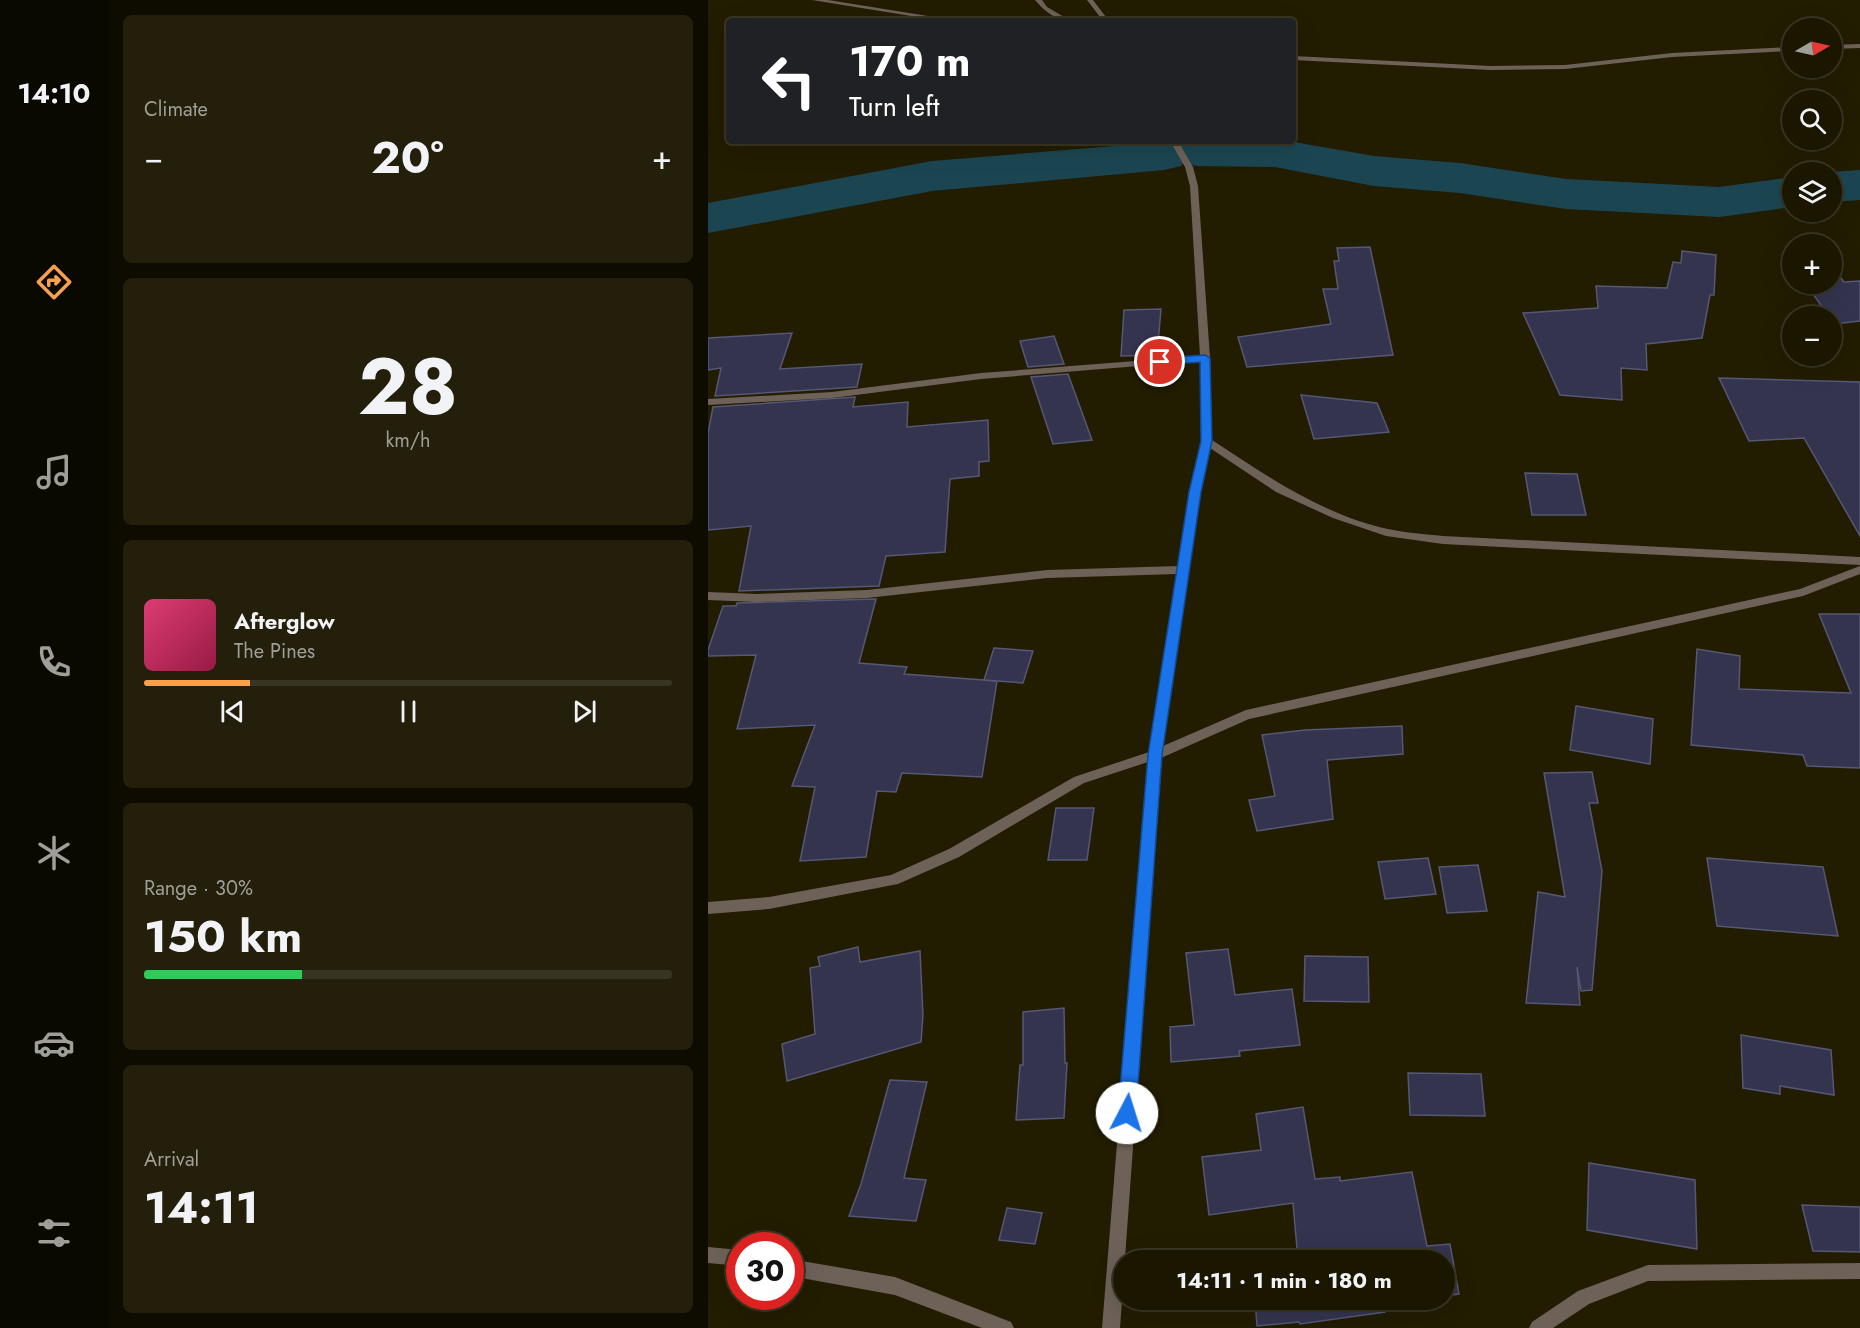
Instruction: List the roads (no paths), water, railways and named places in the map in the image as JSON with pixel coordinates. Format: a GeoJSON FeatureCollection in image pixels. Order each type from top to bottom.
{"type":"FeatureCollection","features":[{"type":"Feature","properties":{"kind":"street"},"geometry":{"type":"LineString","coordinates":[[815,0],[936,18]]}},
{"type":"Feature","properties":{"kind":"street"},"geometry":{"type":"LineString","coordinates":[[1038,0],[1045,8],[1063,18]]}},
{"type":"Feature","properties":{"kind":"street"},"geometry":{"type":"LineString","coordinates":[[1090,0],[1104,18]]}},
{"type":"Feature","properties":{"kind":"street"},"geometry":{"type":"LineString","coordinates":[[1842,47],[1860,46]]}},
{"type":"Feature","properties":{"kind":"street"},"geometry":{"type":"LineString","coordinates":[[1296,58],[1533,68],[1782,50]]}},
{"type":"Feature","properties":{"kind":"street"},"geometry":{"type":"LineString","coordinates":[[1111,1328],[1155,755],[1195,492],[1207,441],[1205,358],[1194,186],[1189,167],[1176,144]]}},
{"type":"Feature","properties":{"kind":"street"},"geometry":{"type":"LineString","coordinates":[[708,402],[832,395],[981,376],[1205,358]]}},
{"type":"Feature","properties":{"kind":"street"},"geometry":{"type":"LineString","coordinates":[[1207,441],[1280,490],[1337,516],[1386,532],[1443,540],[1860,561]]}},
{"type":"Feature","properties":{"kind":"street"},"geometry":{"type":"LineString","coordinates":[[708,596],[757,598],[867,594],[1047,574],[1184,570]]}},
{"type":"Feature","properties":{"kind":"street"},"geometry":{"type":"LineString","coordinates":[[708,908],[769,903],[893,880],[954,853],[1079,780],[1155,755],[1246,716],[1803,592],[1860,570]]}},
{"type":"Feature","properties":{"kind":"street"},"geometry":{"type":"LineString","coordinates":[[708,1255],[726,1257]]}},
{"type":"Feature","properties":{"kind":"street"},"geometry":{"type":"LineString","coordinates":[[804,1270],[895,1286],[1005,1328]]}},
{"type":"Feature","properties":{"kind":"street"},"geometry":{"type":"LineString","coordinates":[[1538,1328],[1584,1297],[1648,1274],[1860,1271]]}},
{"type":"Feature","properties":{"kind":"waterway"},"geometry":{"type":"LineString","coordinates":[[1197,152],[1275,153],[1374,171],[1460,178],[1566,194],[1719,202],[1782,193]]}},
{"type":"Feature","properties":{"kind":"waterway"},"geometry":{"type":"LineString","coordinates":[[708,218],[932,176],[1164,156]]}},
{"type":"Feature","properties":{"kind":"waterway"},"geometry":{"type":"LineString","coordinates":[[1842,186],[1860,185]]}}]}
